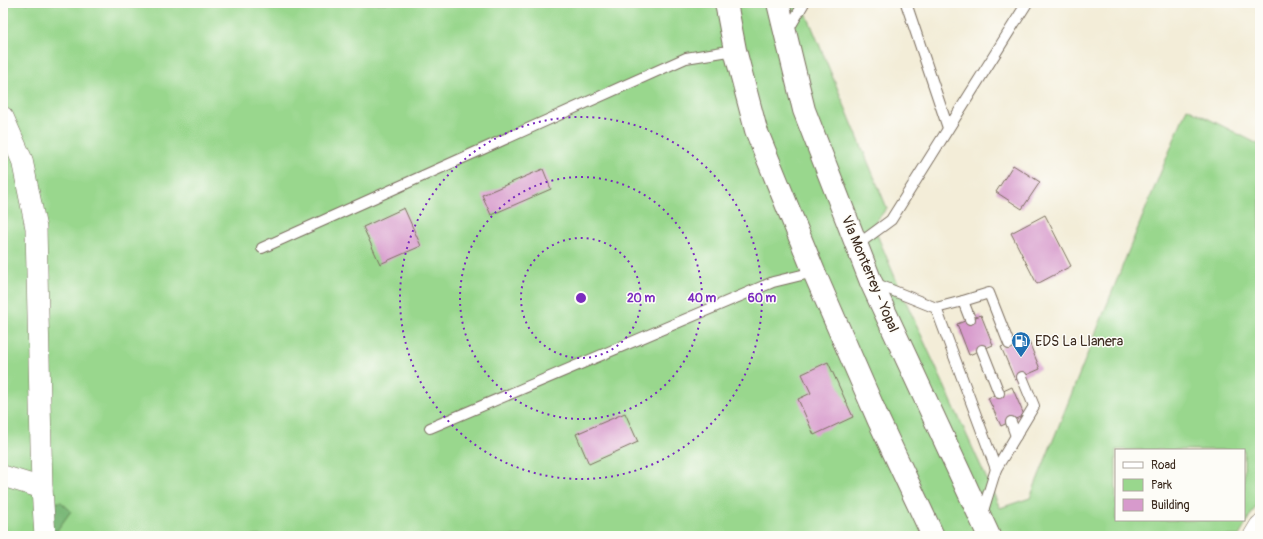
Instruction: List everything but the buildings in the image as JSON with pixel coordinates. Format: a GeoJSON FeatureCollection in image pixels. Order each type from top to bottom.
{"type":"FeatureCollection","features":[{"type":"Feature","properties":{"kind":"main road"},"geometry":{"type":"LineString","coordinates":[[726,3],[735,50],[756,130],[814,272],[879,421],[933,536]]}},
{"type":"Feature","properties":{"kind":"main road","name":"Vía Monterrey - Yopal"},"geometry":{"type":"LineString","coordinates":[[778,3],[804,110],[857,245],[872,282],[985,527]]}},
{"type":"Feature","properties":{"kind":"street"},"geometry":{"type":"LineString","coordinates":[[4,119],[22,160],[36,228],[42,488],[45,536]]}},
{"type":"Feature","properties":{"kind":"street"},"geometry":{"type":"LineString","coordinates":[[3,476],[42,488]]}},
{"type":"Feature","properties":{"kind":"street"},"geometry":{"type":"LineString","coordinates":[[1254,536],[1260,526]]}},
{"type":"Feature","properties":{"kind":"lane"},"geometry":{"type":"LineString","coordinates":[[786,34],[804,3]]}},
{"type":"Feature","properties":{"kind":"lane"},"geometry":{"type":"LineString","coordinates":[[906,3],[948,128]]}},
{"type":"Feature","properties":{"kind":"lane"},"geometry":{"type":"LineString","coordinates":[[857,245],[891,220],[1027,3]]}},
{"type":"Feature","properties":{"kind":"lane"},"geometry":{"type":"LineString","coordinates":[[262,248],[686,58],[735,50]]}},
{"type":"Feature","properties":{"kind":"lane"},"geometry":{"type":"LineString","coordinates":[[430,428],[773,282],[814,272]]}},
{"type":"Feature","properties":{"kind":"lane"},"geometry":{"type":"LineString","coordinates":[[872,282],[936,308],[989,293],[1009,344]]}},
{"type":"Feature","properties":{"kind":"lane"},"geometry":{"type":"LineString","coordinates":[[963,301],[970,319]]}},
{"type":"Feature","properties":{"kind":"lane"},"geometry":{"type":"LineString","coordinates":[[936,308],[996,469]]}},
{"type":"Feature","properties":{"kind":"lane"},"geometry":{"type":"LineString","coordinates":[[982,350],[999,393]]}},
{"type":"Feature","properties":{"kind":"lane"},"geometry":{"type":"LineString","coordinates":[[985,527],[996,469],[1034,406],[1022,377]]}},
{"type":"Feature","properties":{"kind":"lane"},"geometry":{"type":"LineString","coordinates":[[1011,422],[1016,436]]}},
{"type":"Feature","properties":{"kind":"green space"},"geometry":{"type":"Polygon","coordinates":[[[3,3],[802,3],[887,208],[873,225],[897,282],[1000,508],[1030,498],[1187,108],[1260,145],[1260,499],[1239,536],[3,536],[3,3]]]}},
{"type":"Feature","properties":{"kind":"green space"},"geometry":{"type":"Polygon","coordinates":[[[61,502],[71,511],[53,536],[40,503],[61,502]]]}},
{"type":"Feature","properties":{"kind":"place","name":"EDS La Llanera"},"geometry":{"type":"Point","coordinates":[1021,358]}}]}
